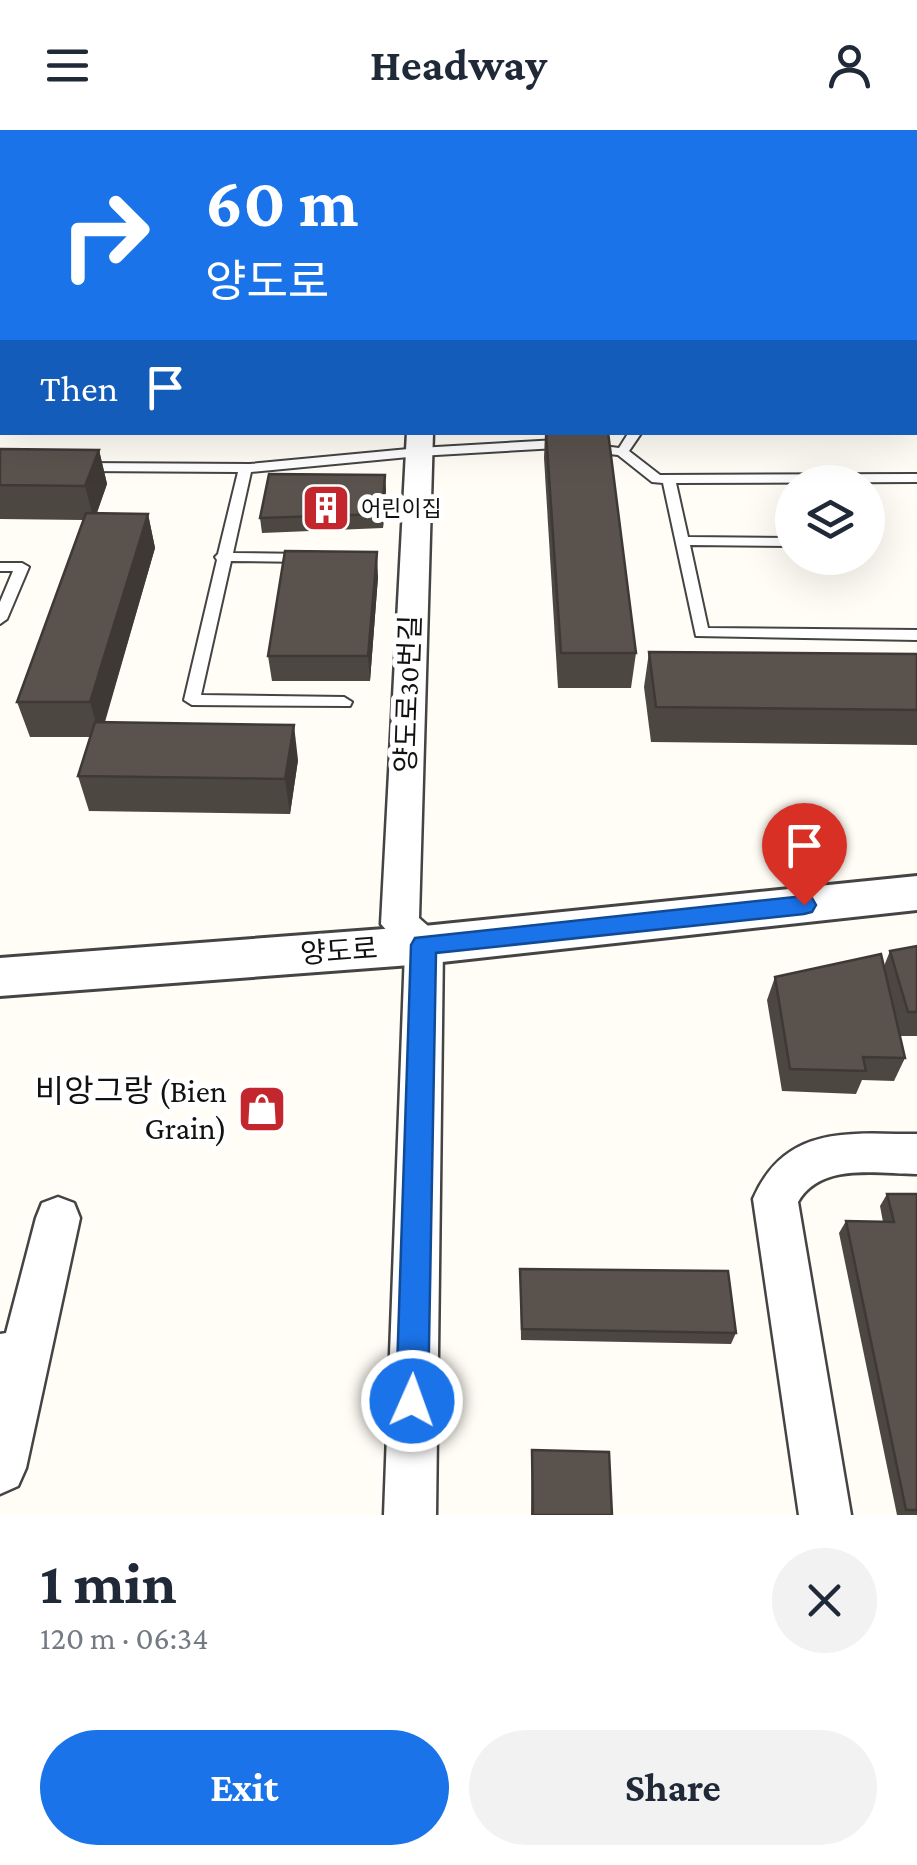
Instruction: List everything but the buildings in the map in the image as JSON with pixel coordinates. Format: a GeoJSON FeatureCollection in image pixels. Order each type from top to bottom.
{"type":"FeatureCollection","features":[{"type":"Feature","properties":{"kind":"street","name":"양도로30번길"},"geometry":{"type":"LineString","coordinates":[[410,1515],[419,442]]}},
{"type":"Feature","properties":{"kind":"street","name":"양도로"},"geometry":{"type":"LineString","coordinates":[[0,977],[412,934],[917,873]]}},
{"type":"Feature","properties":{"kind":"street","name":"양도로"},"geometry":{"type":"LineString","coordinates":[[0,952],[412,934],[917,894]]}},
{"type":"Feature","properties":{"kind":"street"},"geometry":{"type":"LineString","coordinates":[[826,1515],[775,1199],[796,1166],[820,1157],[917,1154]]}},
{"type":"Feature","properties":{"kind":"street"},"geometry":{"type":"LineString","coordinates":[[0,1468],[13,1357],[58,1218]]}},
{"type":"Feature","properties":{"kind":"lane"},"geometry":{"type":"LineString","coordinates":[[622,452],[634,435]]}},
{"type":"Feature","properties":{"kind":"lane"},"geometry":{"type":"LineString","coordinates":[[75,467],[245,468],[419,442],[557,444],[622,452],[657,479],[917,478]]}},
{"type":"Feature","properties":{"kind":"lane"},"geometry":{"type":"LineString","coordinates":[[245,468],[192,700],[344,702]]}},
{"type":"Feature","properties":{"kind":"lane"},"geometry":{"type":"LineString","coordinates":[[670,479],[701,634],[917,635]]}},
{"type":"Feature","properties":{"kind":"lane"},"geometry":{"type":"LineString","coordinates":[[682,541],[775,542]]}},
{"type":"Feature","properties":{"kind":"lane"},"geometry":{"type":"LineString","coordinates":[[222,557],[328,558]]}},
{"type":"Feature","properties":{"kind":"lane"},"geometry":{"type":"LineString","coordinates":[[0,567],[22,568],[0,620]]}},
{"type":"Feature","properties":{"kind":"place","name":"어린이집"},"geometry":{"type":"Point","coordinates":[326,508]}},
{"type":"Feature","properties":{"kind":"place","name":"비앙그랑 (Bien Grain)"},"geometry":{"type":"Point","coordinates":[262,1109]}},
{"type":"Feature","properties":{"kind":"route"},"geometry":{"type":"LineString","coordinates":[[412,1401],[424,945],[804,905]]}}]}
